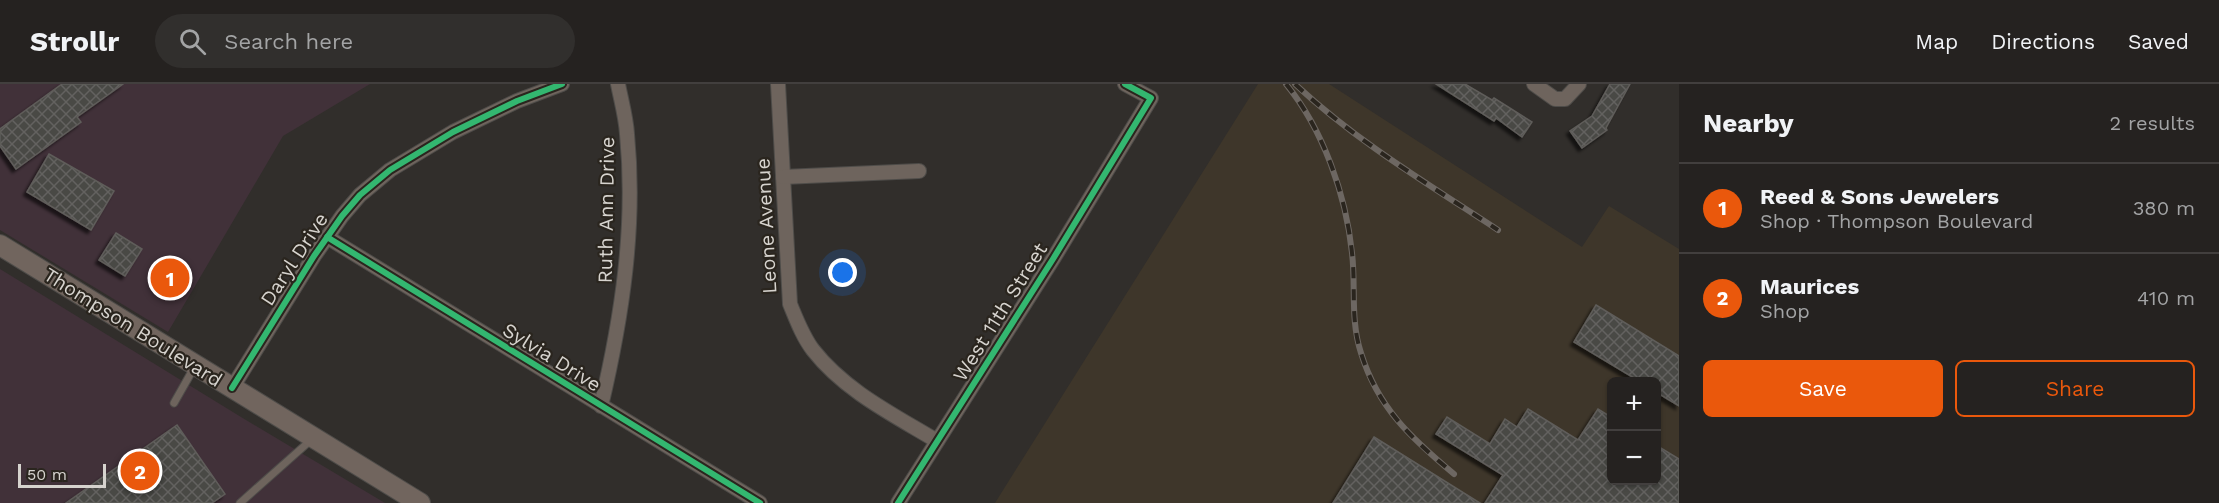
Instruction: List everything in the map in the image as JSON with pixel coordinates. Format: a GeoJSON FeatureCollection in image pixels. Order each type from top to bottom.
{"type":"FeatureCollection","features":[{"type":"Feature","properties":{"kind":"main road","name":"Thompson Boulevard"},"geometry":{"type":"LineString","coordinates":[[3,251],[196,365],[420,503]]}},
{"type":"Feature","properties":{"kind":"street","name":"Daryl Drive"},"geometry":{"type":"LineString","coordinates":[[232,388],[327,237],[360,195],[390,170],[453,132],[517,101],[562,84]]}},
{"type":"Feature","properties":{"kind":"street","name":"Ruth Ann Drive"},"geometry":{"type":"LineString","coordinates":[[601,406],[616,344],[626,282],[629,241],[630,180],[627,132],[618,84]]}},
{"type":"Feature","properties":{"kind":"street","name":"Leone Avenue"},"geometry":{"type":"LineString","coordinates":[[778,84],[790,304],[800,328],[813,350],[867,399],[937,441]]}},
{"type":"Feature","properties":{"kind":"street","name":"West 11th Street"},"geometry":{"type":"LineString","coordinates":[[898,503],[1151,98],[1125,84]]}},
{"type":"Feature","properties":{"kind":"street"},"geometry":{"type":"LineString","coordinates":[[1534,84],[1555,99],[1566,99],[1579,84]]}},
{"type":"Feature","properties":{"kind":"street"},"geometry":{"type":"LineString","coordinates":[[783,177],[919,171]]}},
{"type":"Feature","properties":{"kind":"street","name":"Sylvia Drive"},"geometry":{"type":"LineString","coordinates":[[327,237],[760,503]]}},
{"type":"Feature","properties":{"kind":"lane"},"geometry":{"type":"LineString","coordinates":[[174,403],[196,365]]}},
{"type":"Feature","properties":{"kind":"lane"},"geometry":{"type":"LineString","coordinates":[[240,503],[313,438]]}},
{"type":"Feature","properties":{"kind":"shaded area"},"geometry":{"type":"Polygon","coordinates":[[[0,84],[370,84],[283,136],[168,332],[0,230],[0,84]]]}},
{"type":"Feature","properties":{"kind":"shaded area"},"geometry":{"type":"Polygon","coordinates":[[[1258,84],[1329,84],[1582,247],[1609,206],[1679,249],[1679,503],[995,503],[1258,84]]]}},
{"type":"Feature","properties":{"kind":"shaded area"},"geometry":{"type":"Polygon","coordinates":[[[0,269],[241,417],[385,503],[0,503],[0,269]]]}},
{"type":"Feature","properties":{"kind":"building"},"geometry":{"type":"Polygon","coordinates":[[[62,84],[123,84],[77,117],[81,122],[16,169],[0,146],[0,129],[62,84]]]}},
{"type":"Feature","properties":{"kind":"building"},"geometry":{"type":"Polygon","coordinates":[[[1436,84],[1465,84],[1492,100],[1494,98],[1532,122],[1522,137],[1496,118],[1494,121],[1436,84]]]}},
{"type":"Feature","properties":{"kind":"building"},"geometry":{"type":"Polygon","coordinates":[[[1610,84],[1630,84],[1607,130],[1582,148],[1570,131],[1592,116],[1610,84]]]}},
{"type":"Feature","properties":{"kind":"building"},"geometry":{"type":"Polygon","coordinates":[[[49,154],[114,191],[91,230],[27,192],[49,154]]]}},
{"type":"Feature","properties":{"kind":"building"},"geometry":{"type":"Polygon","coordinates":[[[116,233],[142,249],[125,276],[99,260],[116,233]]]}},
{"type":"Feature","properties":{"kind":"building"},"geometry":{"type":"Polygon","coordinates":[[[1596,305],[1679,356],[1679,406],[1661,395],[1661,377],[1632,377],[1574,342],[1596,305]]]}},
{"type":"Feature","properties":{"kind":"building"},"geometry":{"type":"Polygon","coordinates":[[[1528,409],[1578,440],[1598,409],[1607,415],[1607,485],[1661,485],[1661,448],[1679,459],[1679,503],[1485,503],[1503,475],[1436,434],[1447,417],[1490,444],[1505,419],[1517,427],[1528,409]]]}},
{"type":"Feature","properties":{"kind":"building"},"geometry":{"type":"Polygon","coordinates":[[[177,425],[225,494],[212,503],[66,503],[177,425]]]}},
{"type":"Feature","properties":{"kind":"building"},"geometry":{"type":"Polygon","coordinates":[[[1374,437],[1480,503],[1333,503],[1374,437]]]}},
{"type":"Feature","properties":{"kind":"railway"},"geometry":{"type":"LineString","coordinates":[[1286,84],[1322,142],[1338,186],[1352,253],[1354,316],[1358,341],[1368,373],[1398,421],[1454,474]]}},
{"type":"Feature","properties":{"kind":"railway"},"geometry":{"type":"LineString","coordinates":[[1295,84],[1318,105],[1368,143],[1498,230]]}},
{"type":"Feature","properties":{"kind":"cycle path"},"geometry":{"type":"LineString","coordinates":[[232,388],[314,256],[360,195],[390,170],[453,132],[517,101],[562,84]]}},
{"type":"Feature","properties":{"kind":"cycle path"},"geometry":{"type":"LineString","coordinates":[[898,503],[1053,259],[1151,98],[1125,84]]}},
{"type":"Feature","properties":{"kind":"cycle path"},"geometry":{"type":"LineString","coordinates":[[327,237],[760,503]]}},
{"type":"Feature","properties":{"kind":"place","name":"Reed & Sons Jewelers"},"geometry":{"type":"Point","coordinates":[170,278]}},
{"type":"Feature","properties":{"kind":"place","name":"Maurices"},"geometry":{"type":"Point","coordinates":[140,471]}}]}
